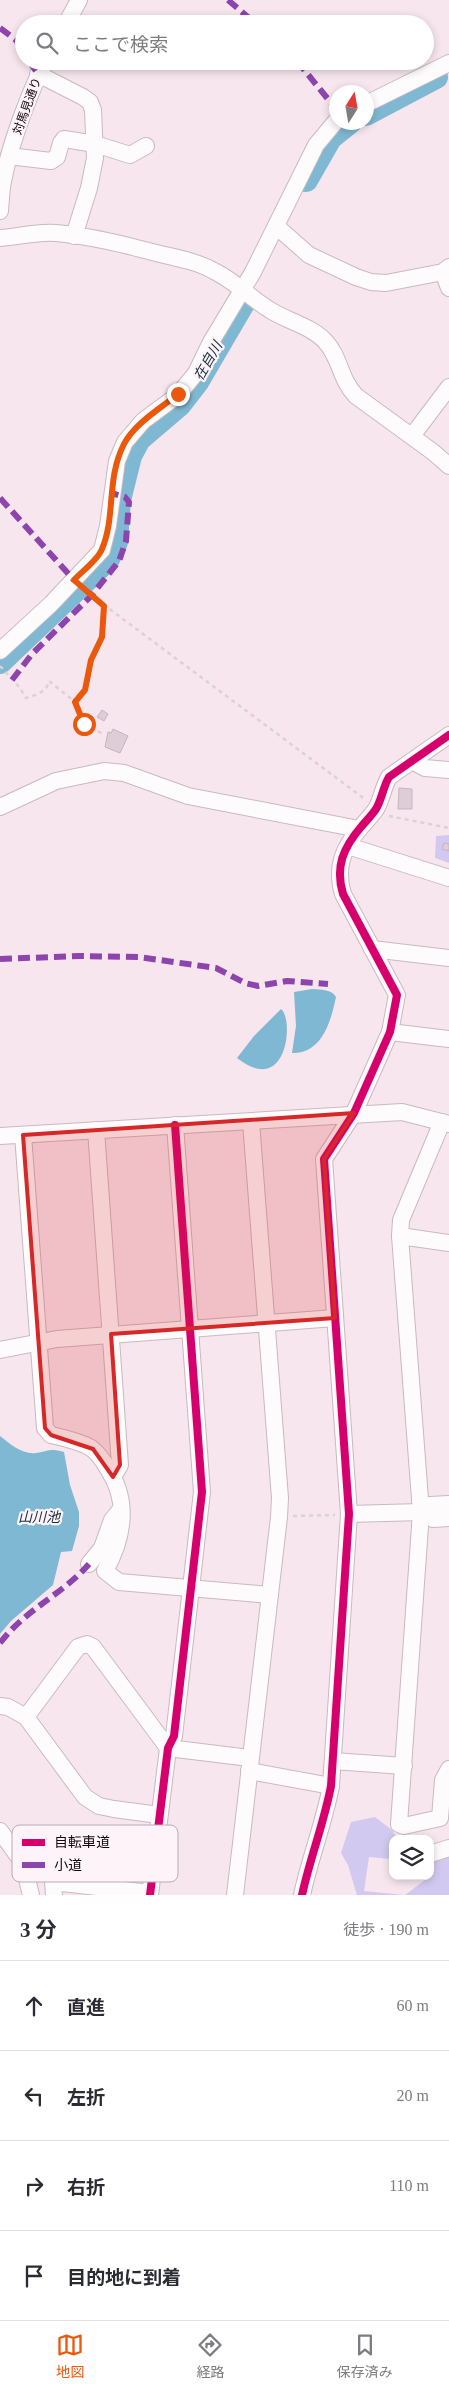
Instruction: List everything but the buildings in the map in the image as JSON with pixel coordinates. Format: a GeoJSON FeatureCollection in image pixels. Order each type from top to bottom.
{"type":"FeatureCollection","features":[{"type":"Feature","properties":{"kind":"street"},"geometry":{"type":"LineString","coordinates":[[71,15],[79,0]]}},
{"type":"Feature","properties":{"kind":"street"},"geometry":{"type":"LineString","coordinates":[[374,100],[449,63]]}},
{"type":"Feature","properties":{"kind":"street","name":"対馬見通り"},"geometry":{"type":"LineString","coordinates":[[0,211],[2,176],[41,70]]}},
{"type":"Feature","properties":{"kind":"street"},"geometry":{"type":"LineString","coordinates":[[45,70],[90,102],[93,110],[95,158],[89,188],[74,236]]}},
{"type":"Feature","properties":{"kind":"street"},"geometry":{"type":"LineString","coordinates":[[0,651],[51,604],[102,550],[108,526],[110,498],[117,461],[126,442],[143,421],[178,394],[196,373],[212,342],[243,291],[316,145],[329,129]]}},
{"type":"Feature","properties":{"kind":"street"},"geometry":{"type":"LineString","coordinates":[[9,156],[51,161],[57,157],[64,139],[95,144],[130,155],[146,146]]}},
{"type":"Feature","properties":{"kind":"street"},"geometry":{"type":"LineString","coordinates":[[276,226],[309,255],[356,277],[371,282],[386,282],[446,270],[449,288]]}},
{"type":"Feature","properties":{"kind":"street"},"geometry":{"type":"LineString","coordinates":[[0,238],[55,232],[121,244],[188,261],[213,270],[234,282],[243,291],[285,319],[312,331],[325,342],[336,356],[346,386],[356,396],[412,436],[449,466]]}},
{"type":"Feature","properties":{"kind":"street"},"geometry":{"type":"LineString","coordinates":[[412,436],[449,387]]}},
{"type":"Feature","properties":{"kind":"street"},"geometry":{"type":"LineString","coordinates":[[302,1895],[307,1871],[326,1818],[331,1786],[348,1514],[324,1159],[354,1113],[390,1032],[397,995],[343,894],[339,880],[339,863],[359,829],[377,808],[384,785],[389,777],[449,734]]}},
{"type":"Feature","properties":{"kind":"street"},"geometry":{"type":"LineString","coordinates":[[412,761],[425,768],[449,770]]}},
{"type":"Feature","properties":{"kind":"street"},"geometry":{"type":"LineString","coordinates":[[0,807],[56,781],[104,771],[124,773],[188,796],[359,829]]}},
{"type":"Feature","properties":{"kind":"street"},"geometry":{"type":"LineString","coordinates":[[348,846],[449,878]]}},
{"type":"Feature","properties":{"kind":"street"},"geometry":{"type":"LineString","coordinates":[[372,949],[449,958]]}},
{"type":"Feature","properties":{"kind":"street"},"geometry":{"type":"LineString","coordinates":[[390,1032],[449,1039]]}},
{"type":"Feature","properties":{"kind":"street"},"geometry":{"type":"LineString","coordinates":[[0,1136],[251,1122],[354,1113],[402,1112],[446,1123],[401,1220],[400,1236],[421,1512],[399,1824],[404,1826],[440,1818],[443,1780],[449,1769]]}},
{"type":"Feature","properties":{"kind":"street"},"geometry":{"type":"LineString","coordinates":[[235,1895],[279,1516],[267,1323],[251,1122]]}},
{"type":"Feature","properties":{"kind":"street"},"geometry":{"type":"LineString","coordinates":[[158,1825],[168,1748],[174,1736],[202,1492],[175,1125]]}},
{"type":"Feature","properties":{"kind":"street"},"geometry":{"type":"LineString","coordinates":[[96,1130],[120,1465],[113,1477]]}},
{"type":"Feature","properties":{"kind":"street"},"geometry":{"type":"LineString","coordinates":[[23,1135],[45,1428],[51,1435],[65,1438],[93,1449],[113,1477],[120,1494],[120,1536],[115,1553],[105,1571],[119,1582],[270,1595]]}},
{"type":"Feature","properties":{"kind":"street"},"geometry":{"type":"LineString","coordinates":[[400,1236],[449,1242]]}},
{"type":"Feature","properties":{"kind":"street"},"geometry":{"type":"LineString","coordinates":[[0,1350],[38,1341],[335,1318]]}},
{"type":"Feature","properties":{"kind":"street"},"geometry":{"type":"LineString","coordinates":[[421,1512],[430,1505],[449,1504]]}},
{"type":"Feature","properties":{"kind":"street"},"geometry":{"type":"LineString","coordinates":[[89,1564],[102,1548],[112,1520],[121,1508]]}},
{"type":"Feature","properties":{"kind":"street"},"geometry":{"type":"LineString","coordinates":[[348,1514],[421,1512],[434,1519],[449,1518]]}},
{"type":"Feature","properties":{"kind":"street"},"geometry":{"type":"LineString","coordinates":[[26,1717],[78,1647],[87,1644],[93,1647],[168,1748],[250,1764],[331,1786]]}},
{"type":"Feature","properties":{"kind":"street"},"geometry":{"type":"LineString","coordinates":[[0,1706],[8,1707],[26,1717],[84,1797],[99,1806],[159,1815]]}},
{"type":"Feature","properties":{"kind":"street"},"geometry":{"type":"LineString","coordinates":[[333,1761],[404,1766]]}},
{"type":"Feature","properties":{"kind":"street"},"geometry":{"type":"LineString","coordinates":[[404,1826],[406,1835],[449,1825]]}},
{"type":"Feature","properties":{"kind":"street"},"geometry":{"type":"LineString","coordinates":[[0,1831],[12,1848]]}},
{"type":"Feature","properties":{"kind":"street"},"geometry":{"type":"LineString","coordinates":[[434,1853],[449,1848]]}},
{"type":"Feature","properties":{"kind":"street"},"geometry":{"type":"LineString","coordinates":[[28,1882],[31,1895]]}},
{"type":"Feature","properties":{"kind":"street"},"geometry":{"type":"LineString","coordinates":[[54,1895],[53,1882],[150,1894]]}},
{"type":"Feature","properties":{"kind":"path"},"geometry":{"type":"LineString","coordinates":[[74,580],[104,606],[392,818],[449,828]]}},
{"type":"Feature","properties":{"kind":"path"},"geometry":{"type":"LineString","coordinates":[[75,702],[85,690],[91,660],[102,637],[104,606]]}},
{"type":"Feature","properties":{"kind":"path"},"geometry":{"type":"LineString","coordinates":[[0,666],[20,688],[26,698],[48,688],[49,681],[75,702],[84,724],[103,734]]}},
{"type":"Feature","properties":{"kind":"path"},"geometry":{"type":"LineString","coordinates":[[279,1516],[348,1514]]}},
{"type":"Feature","properties":{"kind":"highlighted area"},"geometry":{"type":"Polygon","coordinates":[[[354,1113],[324,1159],[335,1318],[111,1334],[120,1465],[113,1477],[93,1449],[51,1435],[45,1428],[23,1135],[354,1113]]]}},
{"type":"Feature","properties":{"kind":"shaded area"},"geometry":{"type":"Polygon","coordinates":[[[449,835],[449,863],[435,858],[436,836],[449,835]]]}},
{"type":"Feature","properties":{"kind":"shaded area"},"geometry":{"type":"Polygon","coordinates":[[[375,1817],[392,1830],[395,1835],[389,1835],[389,1859],[369,1857],[364,1891],[404,1895],[357,1895],[348,1865],[341,1853],[351,1822],[375,1817]]]}},
{"type":"Feature","properties":{"kind":"shaded area"},"geometry":{"type":"Polygon","coordinates":[[[449,1839],[449,1895],[405,1895],[425,1880],[434,1880],[434,1858],[437,1844],[449,1839]]]}},
{"type":"Feature","properties":{"kind":"water"},"geometry":{"type":"Polygon","coordinates":[[[312,989],[326,990],[336,997],[328,1026],[318,1042],[311,1048],[302,1052],[292,1053],[296,1026],[294,992],[312,989]]]}},
{"type":"Feature","properties":{"kind":"water"},"geometry":{"type":"Polygon","coordinates":[[[281,1009],[285,1015],[287,1026],[283,1052],[277,1062],[267,1068],[254,1068],[237,1058],[254,1036],[281,1009]]]}},
{"type":"Feature","properties":{"kind":"water","name":"山川池"},"geometry":{"type":"Polygon","coordinates":[[[0,1436],[26,1452],[36,1453],[52,1450],[64,1452],[70,1485],[79,1512],[79,1526],[72,1551],[61,1552],[53,1585],[11,1621],[0,1634],[0,1436]]]}},
{"type":"Feature","properties":{"kind":"waterway","name":"在自川"},"geometry":{"type":"LineString","coordinates":[[374,110],[436,77]]}},
{"type":"Feature","properties":{"kind":"waterway","name":"在自川"},"geometry":{"type":"LineString","coordinates":[[306,180],[330,138],[340,130]]}},
{"type":"Feature","properties":{"kind":"waterway","name":"在自川"},"geometry":{"type":"LineString","coordinates":[[0,662],[108,559],[116,542],[119,500],[130,456],[139,439],[180,404],[197,382],[245,300]]}},
{"type":"Feature","properties":{"kind":"marked path"},"geometry":{"type":"LineString","coordinates":[[228,0],[246,15]]}},
{"type":"Feature","properties":{"kind":"marked path"},"geometry":{"type":"LineString","coordinates":[[0,28],[15,39]]}},
{"type":"Feature","properties":{"kind":"marked path"},"geometry":{"type":"LineString","coordinates":[[35,70],[38,74]]}},
{"type":"Feature","properties":{"kind":"marked path"},"geometry":{"type":"LineString","coordinates":[[304,70],[329,100]]}},
{"type":"Feature","properties":{"kind":"marked path"},"geometry":{"type":"LineString","coordinates":[[12,680],[32,654],[91,596],[119,561],[126,541],[129,502],[125,497],[111,493]]}},
{"type":"Feature","properties":{"kind":"marked path"},"geometry":{"type":"LineString","coordinates":[[0,498],[74,580]]}},
{"type":"Feature","properties":{"kind":"marked path"},"geometry":{"type":"LineString","coordinates":[[0,959],[79,956],[138,957],[216,968],[245,983],[258,986],[287,981],[328,984]]}},
{"type":"Feature","properties":{"kind":"marked path"},"geometry":{"type":"LineString","coordinates":[[0,1643],[22,1620],[79,1575],[89,1564]]}},
{"type":"Feature","properties":{"kind":"cycle path"},"geometry":{"type":"LineString","coordinates":[[302,1895],[331,1786],[349,1514],[324,1159],[354,1113],[390,1032],[397,995],[343,894],[340,866],[349,843],[376,809],[389,777],[449,735]]}},
{"type":"Feature","properties":{"kind":"cycle path"},"geometry":{"type":"LineString","coordinates":[[159,1825],[168,1748],[174,1736],[202,1492],[175,1125]]}},
{"type":"Feature","properties":{"kind":"cycle path"},"geometry":{"type":"LineString","coordinates":[[150,1895],[152,1882]]}},
{"type":"Feature","properties":{"kind":"route"},"geometry":{"type":"LineString","coordinates":[[84,724],[75,702],[85,690],[91,660],[102,637],[104,606],[74,580],[102,550],[108,526],[110,498],[117,461],[126,442],[143,421],[156,413],[178,394]]}}]}
